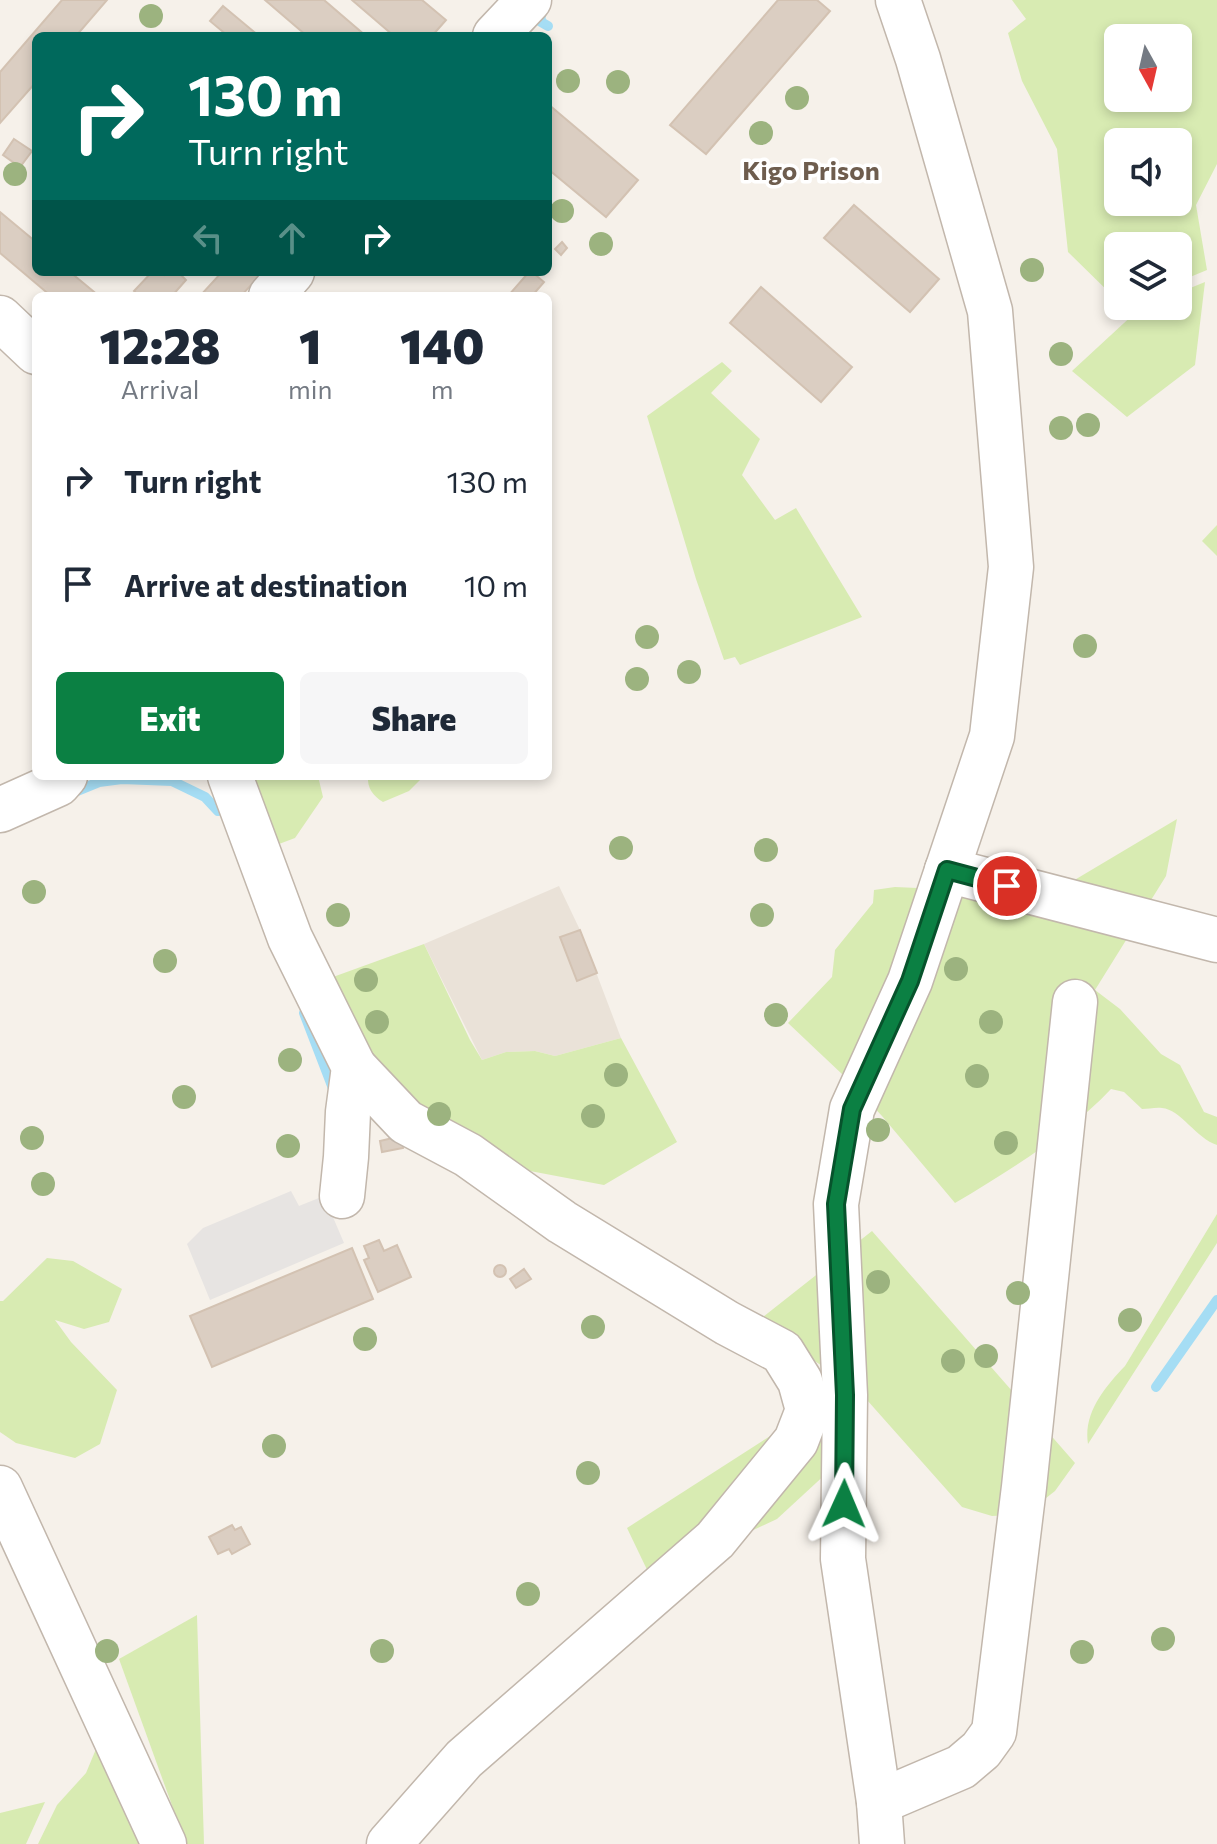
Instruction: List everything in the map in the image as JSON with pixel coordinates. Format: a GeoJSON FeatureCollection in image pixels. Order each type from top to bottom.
{"type":"FeatureCollection","features":[{"type":"Feature","properties":{"kind":"street"},"geometry":{"type":"LineString","coordinates":[[499,32],[529,0]]}},
{"type":"Feature","properties":{"kind":"street"},"geometry":{"type":"LineString","coordinates":[[898,0],[918,59],[990,311],[1011,567],[992,736],[910,981],[852,1109],[836,1204],[845,1395],[843,1559],[880,1823],[961,1767],[981,1750],[994,1732],[1024,1487],[1075,1002]]}},
{"type":"Feature","properties":{"kind":"street"},"geometry":{"type":"LineString","coordinates":[[274,292],[288,276]]}},
{"type":"Feature","properties":{"kind":"street"},"geometry":{"type":"LineString","coordinates":[[0,318],[32,348]]}},
{"type":"Feature","properties":{"kind":"street"},"geometry":{"type":"LineString","coordinates":[[0,810],[65,780]]}},
{"type":"Feature","properties":{"kind":"street"},"geometry":{"type":"LineString","coordinates":[[206,780],[217,787],[246,818]]}},
{"type":"Feature","properties":{"kind":"street"},"geometry":{"type":"LineString","coordinates":[[232,780],[290,938],[354,1067],[406,1122],[468,1155],[562,1222],[727,1323],[782,1352],[800,1381],[808,1410],[796,1441],[715,1540],[464,1759],[389,1844]]}},
{"type":"Feature","properties":{"kind":"street"},"geometry":{"type":"LineString","coordinates":[[947,870],[1217,940]]}},
{"type":"Feature","properties":{"kind":"street"},"geometry":{"type":"LineString","coordinates":[[342,1196],[354,1067]]}},
{"type":"Feature","properties":{"kind":"street"},"geometry":{"type":"LineString","coordinates":[[0,1488],[164,1844]]}},
{"type":"Feature","properties":{"kind":"shaded area"},"geometry":{"type":"Polygon","coordinates":[[[559,886],[580,930],[621,1038],[555,1056],[535,1051],[506,1052],[482,1060],[424,944],[559,886]]]}},
{"type":"Feature","properties":{"kind":"shaded area"},"geometry":{"type":"Polygon","coordinates":[[[291,1191],[299,1206],[324,1196],[344,1243],[210,1300],[187,1244],[203,1228],[291,1191]]]}},
{"type":"Feature","properties":{"kind":"green space"},"geometry":{"type":"Polygon","coordinates":[[[1012,0],[1217,0],[1217,164],[1196,205],[1207,270],[1192,276],[1192,232],[1104,232],[1104,287],[1068,252],[1057,149],[1022,81],[1008,33],[1026,19],[1012,0]]]}},
{"type":"Feature","properties":{"kind":"green space"},"geometry":{"type":"Polygon","coordinates":[[[1205,282],[1195,365],[1127,417],[1072,371],[1127,320],[1192,320],[1192,287],[1205,282]]]}},
{"type":"Feature","properties":{"kind":"green space"},"geometry":{"type":"Polygon","coordinates":[[[722,362],[732,371],[711,393],[760,439],[742,475],[775,520],[796,508],[862,617],[740,665],[735,657],[724,660],[647,416],[722,362]]]}},
{"type":"Feature","properties":{"kind":"green space"},"geometry":{"type":"Polygon","coordinates":[[[1217,525],[1217,556],[1202,541],[1217,525]]]}},
{"type":"Feature","properties":{"kind":"green space"},"geometry":{"type":"Polygon","coordinates":[[[224,780],[319,780],[323,797],[295,838],[279,844],[262,832],[224,780]]]}},
{"type":"Feature","properties":{"kind":"green space"},"geometry":{"type":"Polygon","coordinates":[[[368,780],[420,780],[409,791],[383,802],[371,791],[368,780]]]}},
{"type":"Feature","properties":{"kind":"green space"},"geometry":{"type":"Polygon","coordinates":[[[1177,819],[1166,876],[1095,990],[1120,1009],[1161,1054],[1180,1065],[1204,1112],[1217,1117],[1217,1145],[1202,1137],[1175,1113],[1160,1108],[1142,1109],[1124,1092],[1111,1089],[1057,1137],[955,1203],[882,1116],[788,1023],[832,977],[835,950],[873,903],[874,890],[895,887],[1051,894],[1177,819]]]}},
{"type":"Feature","properties":{"kind":"green space"},"geometry":{"type":"Polygon","coordinates":[[[424,944],[482,1060],[506,1052],[535,1051],[555,1056],[621,1038],[677,1142],[604,1185],[530,1171],[501,1163],[373,1076],[333,977],[424,944]]]}},
{"type":"Feature","properties":{"kind":"green space"},"geometry":{"type":"Polygon","coordinates":[[[1217,1214],[1217,1243],[1088,1444],[1089,1422],[1097,1401],[1125,1366],[1217,1214]]]}},
{"type":"Feature","properties":{"kind":"green space"},"geometry":{"type":"Polygon","coordinates":[[[872,1231],[1075,1463],[1055,1491],[1041,1502],[1011,1515],[992,1516],[962,1507],[859,1391],[754,1324],[872,1231]]]}},
{"type":"Feature","properties":{"kind":"green space"},"geometry":{"type":"Polygon","coordinates":[[[47,1258],[73,1261],[122,1289],[109,1322],[84,1329],[55,1320],[71,1342],[117,1390],[100,1444],[75,1458],[16,1443],[0,1432],[0,1301],[47,1258]]]}},
{"type":"Feature","properties":{"kind":"green space"},"geometry":{"type":"Polygon","coordinates":[[[806,1413],[854,1417],[868,1435],[777,1519],[651,1578],[627,1528],[806,1413]]]}},
{"type":"Feature","properties":{"kind":"green space"},"geometry":{"type":"Polygon","coordinates":[[[197,1615],[204,1844],[186,1844],[119,1659],[197,1615]]]}},
{"type":"Feature","properties":{"kind":"green space"},"geometry":{"type":"Polygon","coordinates":[[[101,1737],[150,1844],[38,1844],[57,1805],[86,1773],[101,1737]]]}},
{"type":"Feature","properties":{"kind":"green space"},"geometry":{"type":"Polygon","coordinates":[[[45,1802],[26,1844],[0,1844],[0,1813],[45,1802]]]}},
{"type":"Feature","properties":{"kind":"building"},"geometry":{"type":"Polygon","coordinates":[[[62,0],[107,0],[79,32],[34,32],[62,0]]]}},
{"type":"Feature","properties":{"kind":"building"},"geometry":{"type":"Polygon","coordinates":[[[265,0],[324,0],[361,32],[302,32],[265,0]]]}},
{"type":"Feature","properties":{"kind":"building"},"geometry":{"type":"Polygon","coordinates":[[[352,0],[422,0],[446,20],[436,32],[389,32],[352,0]]]}},
{"type":"Feature","properties":{"kind":"building"},"geometry":{"type":"Polygon","coordinates":[[[778,0],[817,0],[830,11],[706,154],[670,125],[778,0]]]}},
{"type":"Feature","properties":{"kind":"building"},"geometry":{"type":"Polygon","coordinates":[[[223,6],[254,32],[223,32],[210,21],[223,6]]]}},
{"type":"Feature","properties":{"kind":"building"},"geometry":{"type":"Polygon","coordinates":[[[32,35],[32,87],[0,123],[0,72],[32,35]]]}},
{"type":"Feature","properties":{"kind":"building"},"geometry":{"type":"Polygon","coordinates":[[[552,107],[638,180],[606,217],[552,172],[552,107]]]}},
{"type":"Feature","properties":{"kind":"building"},"geometry":{"type":"Polygon","coordinates":[[[14,139],[32,151],[20,167],[3,155],[14,139]]]}},
{"type":"Feature","properties":{"kind":"building"},"geometry":{"type":"Polygon","coordinates":[[[854,205],[939,279],[910,312],[824,238],[854,205]]]}},
{"type":"Feature","properties":{"kind":"building"},"geometry":{"type":"Polygon","coordinates":[[[0,212],[32,239],[32,276],[75,276],[94,292],[46,292],[0,253],[0,212]]]}},
{"type":"Feature","properties":{"kind":"building"},"geometry":{"type":"Polygon","coordinates":[[[562,242],[567,248],[561,255],[555,249],[562,242]]]}},
{"type":"Feature","properties":{"kind":"building"},"geometry":{"type":"Polygon","coordinates":[[[148,276],[182,276],[186,280],[176,292],[134,291],[148,276]]]}},
{"type":"Feature","properties":{"kind":"building"},"geometry":{"type":"Polygon","coordinates":[[[218,276],[259,276],[245,292],[204,292],[218,276]]]}},
{"type":"Feature","properties":{"kind":"building"},"geometry":{"type":"Polygon","coordinates":[[[526,276],[537,276],[544,282],[535,292],[512,292],[526,276]]]}},
{"type":"Feature","properties":{"kind":"building"},"geometry":{"type":"Polygon","coordinates":[[[761,287],[852,367],[821,402],[730,323],[761,287]]]}},
{"type":"Feature","properties":{"kind":"building"},"geometry":{"type":"Polygon","coordinates":[[[580,930],[597,973],[577,981],[560,937],[580,930]]]}},
{"type":"Feature","properties":{"kind":"building"},"geometry":{"type":"Polygon","coordinates":[[[401,1136],[403,1148],[382,1152],[380,1141],[401,1136]]]}},
{"type":"Feature","properties":{"kind":"building"},"geometry":{"type":"Polygon","coordinates":[[[379,1240],[384,1251],[397,1245],[411,1277],[378,1292],[364,1260],[369,1258],[364,1246],[379,1240]]]}},
{"type":"Feature","properties":{"kind":"building"},"geometry":{"type":"Polygon","coordinates":[[[352,1248],[373,1299],[212,1367],[190,1316],[352,1248]]]}},
{"type":"Feature","properties":{"kind":"building"},"geometry":{"type":"Polygon","coordinates":[[[500,1265],[506,1271],[500,1277],[494,1271],[500,1265]]]}},
{"type":"Feature","properties":{"kind":"building"},"geometry":{"type":"Polygon","coordinates":[[[524,1269],[531,1279],[516,1288],[510,1279],[524,1269]]]}},
{"type":"Feature","properties":{"kind":"building"},"geometry":{"type":"Polygon","coordinates":[[[232,1525],[235,1530],[241,1527],[250,1544],[232,1554],[229,1549],[218,1554],[209,1537],[232,1525]]]}},
{"type":"Feature","properties":{"kind":"waterway"},"geometry":{"type":"LineString","coordinates":[[540,8],[541,22],[548,26]]}},
{"type":"Feature","properties":{"kind":"waterway"},"geometry":{"type":"LineString","coordinates":[[72,793],[99,782],[114,780]]}},
{"type":"Feature","properties":{"kind":"waterway"},"geometry":{"type":"LineString","coordinates":[[147,780],[172,781],[205,797],[218,811]]}},
{"type":"Feature","properties":{"kind":"waterway"},"geometry":{"type":"LineString","coordinates":[[304,1013],[334,1091]]}},
{"type":"Feature","properties":{"kind":"waterway"},"geometry":{"type":"LineString","coordinates":[[1156,1387],[1217,1300]]}},
{"type":"Feature","properties":{"kind":"district","name":"Kigo Prison"},"geometry":{"type":"Point","coordinates":[811,171]}},
{"type":"Feature","properties":{"kind":"route"},"geometry":{"type":"LineString","coordinates":[[844,1504],[845,1395],[836,1204],[852,1109],[910,981],[947,870],[1007,886]]}}]}
